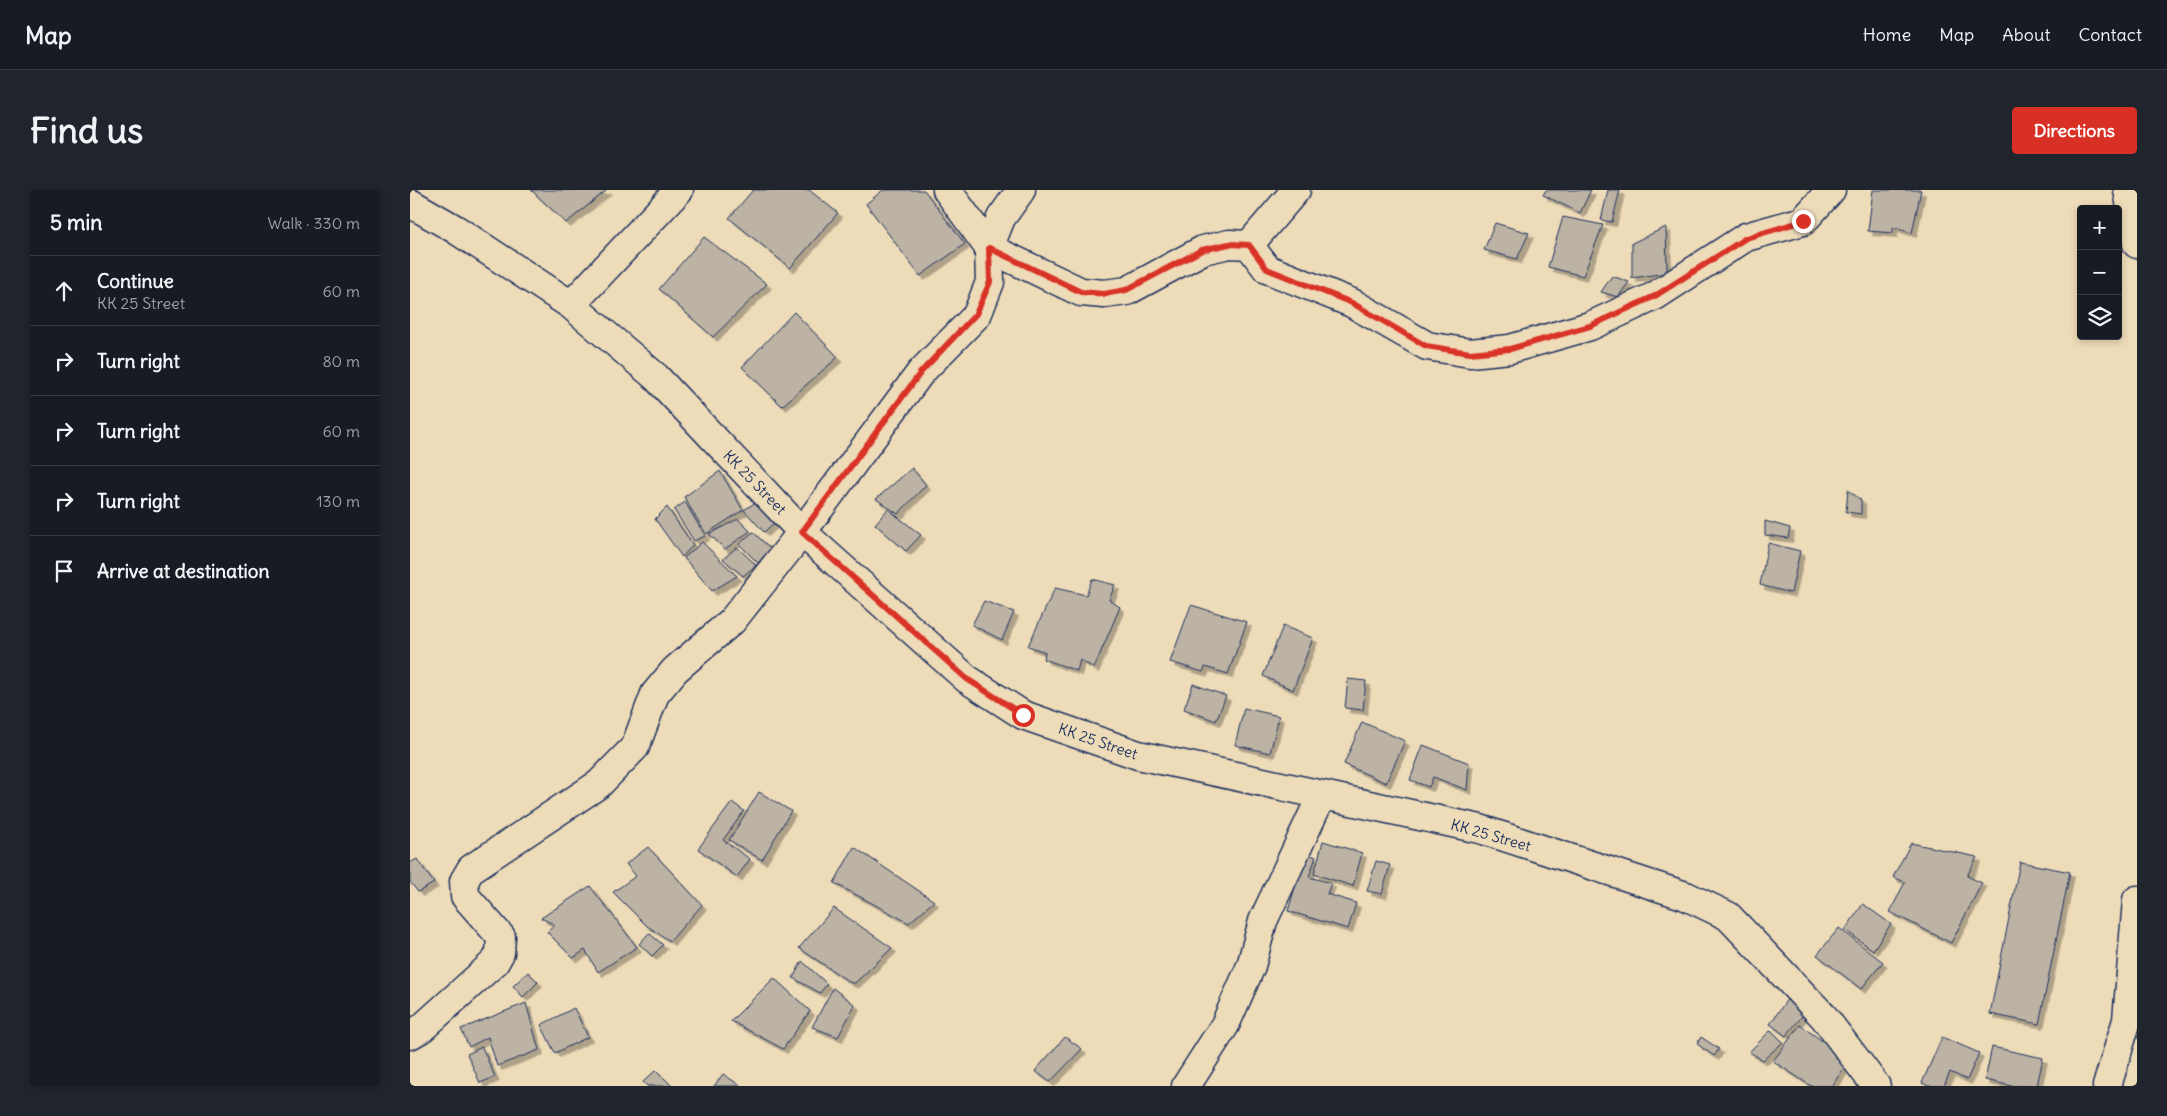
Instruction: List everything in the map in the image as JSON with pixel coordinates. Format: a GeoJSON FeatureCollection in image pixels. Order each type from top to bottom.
{"type":"FeatureCollection","features":[{"type":"Feature","properties":{"kind":"street"},"geometry":{"type":"LineString","coordinates":[[571,305],[678,190]]}},
{"type":"Feature","properties":{"kind":"street"},"geometry":{"type":"LineString","coordinates":[[947,190],[989,248],[1081,292],[1104,294],[1126,290],[1202,250],[1229,244],[1249,245]]}},
{"type":"Feature","properties":{"kind":"street"},"geometry":{"type":"LineString","coordinates":[[410,1035],[422,1028],[495,962],[500,953],[501,937],[465,896],[464,881],[471,869],[598,784],[636,747],[655,694],[675,670],[732,621],[802,532],[921,372],[976,314],[990,282],[989,248],[1001,218],[1021,190]]}},
{"type":"Feature","properties":{"kind":"street"},"geometry":{"type":"LineString","coordinates":[[1249,245],[1296,190]]}},
{"type":"Feature","properties":{"kind":"street"},"geometry":{"type":"LineString","coordinates":[[2128,190],[2137,244]]}},
{"type":"Feature","properties":{"kind":"street"},"geometry":{"type":"LineString","coordinates":[[1249,245],[1267,269],[1352,303],[1426,346],[1470,353],[1510,349],[1590,326],[1655,296],[1746,238],[1803,221],[1824,195]]}},
{"type":"Feature","properties":{"kind":"street","name":"KK 25 Street"},"geometry":{"type":"LineString","coordinates":[[410,203],[455,229],[571,305],[656,377],[802,532],[967,679],[1023,715],[1138,755],[1480,829],[1686,896],[1728,916],[1824,1016],[1876,1086]]}},
{"type":"Feature","properties":{"kind":"street"},"geometry":{"type":"LineString","coordinates":[[1186,1086],[1225,1025],[1251,966],[1263,920],[1322,795]]}},
{"type":"Feature","properties":{"kind":"street"},"geometry":{"type":"LineString","coordinates":[[2107,1086],[2127,1020],[2137,900]]}},
{"type":"Feature","properties":{"kind":"building"},"geometry":{"type":"Polygon","coordinates":[[[531,190],[607,190],[566,223],[531,190]]]}},
{"type":"Feature","properties":{"kind":"building"},"geometry":{"type":"Polygon","coordinates":[[[753,190],[809,190],[838,213],[790,268],[729,218],[753,190]]]}},
{"type":"Feature","properties":{"kind":"building"},"geometry":{"type":"Polygon","coordinates":[[[883,190],[924,190],[965,244],[920,276],[866,204],[883,190]]]}},
{"type":"Feature","properties":{"kind":"building"},"geometry":{"type":"Polygon","coordinates":[[[1546,190],[1591,190],[1580,213],[1543,195],[1546,190]]]}},
{"type":"Feature","properties":{"kind":"building"},"geometry":{"type":"Polygon","coordinates":[[[1608,190],[1620,190],[1612,222],[1601,220],[1608,190]]]}},
{"type":"Feature","properties":{"kind":"building"},"geometry":{"type":"Polygon","coordinates":[[[1873,190],[1921,190],[1912,233],[1893,227],[1893,233],[1868,231],[1873,190]]]}},
{"type":"Feature","properties":{"kind":"building"},"geometry":{"type":"Polygon","coordinates":[[[1563,217],[1603,225],[1583,276],[1548,267],[1563,217]]]}},
{"type":"Feature","properties":{"kind":"building"},"geometry":{"type":"Polygon","coordinates":[[[1495,223],[1529,233],[1517,259],[1484,250],[1495,223]]]}},
{"type":"Feature","properties":{"kind":"building"},"geometry":{"type":"Polygon","coordinates":[[[1666,227],[1667,273],[1632,278],[1632,243],[1666,227]]]}},
{"type":"Feature","properties":{"kind":"building"},"geometry":{"type":"Polygon","coordinates":[[[704,237],[767,284],[713,337],[659,289],[704,237]]]}},
{"type":"Feature","properties":{"kind":"building"},"geometry":{"type":"Polygon","coordinates":[[[1612,276],[1629,282],[1618,297],[1601,292],[1612,276]]]}},
{"type":"Feature","properties":{"kind":"building"},"geometry":{"type":"Polygon","coordinates":[[[794,312],[838,357],[782,406],[742,367],[794,312]]]}},
{"type":"Feature","properties":{"kind":"building"},"geometry":{"type":"Polygon","coordinates":[[[912,468],[926,485],[898,514],[876,499],[912,468]]]}},
{"type":"Feature","properties":{"kind":"building"},"geometry":{"type":"Polygon","coordinates":[[[720,471],[743,510],[706,534],[684,497],[720,471]]]}},
{"type":"Feature","properties":{"kind":"building"},"geometry":{"type":"Polygon","coordinates":[[[1848,490],[1861,500],[1861,514],[1846,512],[1848,490]]]}},
{"type":"Feature","properties":{"kind":"building"},"geometry":{"type":"Polygon","coordinates":[[[685,502],[705,536],[694,541],[674,510],[685,502]]]}},
{"type":"Feature","properties":{"kind":"building"},"geometry":{"type":"Polygon","coordinates":[[[756,502],[776,521],[764,532],[744,510],[756,502]]]}},
{"type":"Feature","properties":{"kind":"building"},"geometry":{"type":"Polygon","coordinates":[[[667,507],[693,545],[682,557],[655,519],[667,507]]]}},
{"type":"Feature","properties":{"kind":"building"},"geometry":{"type":"Polygon","coordinates":[[[888,509],[921,535],[906,551],[875,524],[888,509]]]}},
{"type":"Feature","properties":{"kind":"building"},"geometry":{"type":"Polygon","coordinates":[[[738,519],[750,531],[725,549],[709,534],[738,519]]]}},
{"type":"Feature","properties":{"kind":"building"},"geometry":{"type":"Polygon","coordinates":[[[1765,521],[1790,528],[1788,538],[1765,535],[1765,521]]]}},
{"type":"Feature","properties":{"kind":"building"},"geometry":{"type":"Polygon","coordinates":[[[753,532],[771,549],[758,563],[739,544],[753,532]]]}},
{"type":"Feature","properties":{"kind":"building"},"geometry":{"type":"Polygon","coordinates":[[[702,542],[737,576],[712,591],[684,558],[702,542]]]}},
{"type":"Feature","properties":{"kind":"building"},"geometry":{"type":"Polygon","coordinates":[[[1768,543],[1800,551],[1791,593],[1760,585],[1768,543]]]}},
{"type":"Feature","properties":{"kind":"building"},"geometry":{"type":"Polygon","coordinates":[[[737,547],[756,565],[743,576],[723,559],[737,547]]]}},
{"type":"Feature","properties":{"kind":"building"},"geometry":{"type":"Polygon","coordinates":[[[1092,579],[1115,585],[1109,600],[1120,607],[1094,668],[1080,660],[1077,671],[1044,659],[1045,652],[1028,646],[1055,588],[1086,595],[1092,579]]]}},
{"type":"Feature","properties":{"kind":"building"},"geometry":{"type":"Polygon","coordinates":[[[984,601],[1014,612],[1002,640],[972,625],[984,601]]]}},
{"type":"Feature","properties":{"kind":"building"},"geometry":{"type":"Polygon","coordinates":[[[1191,605],[1247,622],[1228,674],[1205,667],[1203,672],[1170,662],[1191,605]]]}},
{"type":"Feature","properties":{"kind":"building"},"geometry":{"type":"Polygon","coordinates":[[[1283,626],[1313,638],[1293,690],[1263,676],[1283,626]]]}},
{"type":"Feature","properties":{"kind":"building"},"geometry":{"type":"Polygon","coordinates":[[[1348,679],[1366,681],[1363,710],[1345,708],[1348,679]]]}},
{"type":"Feature","properties":{"kind":"building"},"geometry":{"type":"Polygon","coordinates":[[[1193,684],[1226,696],[1216,721],[1184,709],[1193,684]]]}},
{"type":"Feature","properties":{"kind":"building"},"geometry":{"type":"Polygon","coordinates":[[[1244,708],[1279,716],[1270,753],[1235,745],[1244,708]]]}},
{"type":"Feature","properties":{"kind":"building"},"geometry":{"type":"Polygon","coordinates":[[[1362,722],[1405,741],[1386,783],[1344,764],[1362,722]]]}},
{"type":"Feature","properties":{"kind":"building"},"geometry":{"type":"Polygon","coordinates":[[[1423,745],[1469,763],[1467,790],[1433,777],[1429,787],[1410,780],[1423,745]]]}},
{"type":"Feature","properties":{"kind":"building"},"geometry":{"type":"Polygon","coordinates":[[[759,792],[791,811],[762,860],[729,840],[759,792]]]}},
{"type":"Feature","properties":{"kind":"building"},"geometry":{"type":"Polygon","coordinates":[[[732,802],[744,811],[723,840],[750,859],[737,877],[698,849],[732,802]]]}},
{"type":"Feature","properties":{"kind":"building"},"geometry":{"type":"Polygon","coordinates":[[[1323,841],[1362,853],[1353,886],[1314,874],[1323,841]]]}},
{"type":"Feature","properties":{"kind":"building"},"geometry":{"type":"Polygon","coordinates":[[[1911,843],[1977,857],[1967,876],[1982,883],[1951,943],[1890,912],[1905,882],[1893,877],[1911,843]]]}},
{"type":"Feature","properties":{"kind":"building"},"geometry":{"type":"Polygon","coordinates":[[[648,847],[702,905],[670,941],[647,926],[613,892],[636,876],[626,864],[648,847]]]}},
{"type":"Feature","properties":{"kind":"building"},"geometry":{"type":"Polygon","coordinates":[[[854,847],[934,901],[909,923],[834,883],[854,847]]]}},
{"type":"Feature","properties":{"kind":"building"},"geometry":{"type":"Polygon","coordinates":[[[1305,853],[1316,857],[1309,877],[1331,883],[1327,894],[1356,903],[1348,929],[1288,911],[1305,853]]]}},
{"type":"Feature","properties":{"kind":"building"},"geometry":{"type":"Polygon","coordinates":[[[417,859],[434,883],[418,892],[410,882],[410,863],[417,859]]]}},
{"type":"Feature","properties":{"kind":"building"},"geometry":{"type":"Polygon","coordinates":[[[1376,861],[1390,865],[1382,894],[1367,891],[1376,861]]]}},
{"type":"Feature","properties":{"kind":"building"},"geometry":{"type":"Polygon","coordinates":[[[2020,862],[2070,872],[2039,1024],[1990,1014],[2020,862]]]}},
{"type":"Feature","properties":{"kind":"building"},"geometry":{"type":"Polygon","coordinates":[[[590,886],[637,947],[598,972],[585,950],[573,958],[547,932],[555,925],[541,918],[590,886]]]}},
{"type":"Feature","properties":{"kind":"building"},"geometry":{"type":"Polygon","coordinates":[[[1863,904],[1891,924],[1873,950],[1845,930],[1863,904]]]}},
{"type":"Feature","properties":{"kind":"building"},"geometry":{"type":"Polygon","coordinates":[[[834,908],[892,948],[855,983],[851,983],[799,948],[834,908]]]}},
{"type":"Feature","properties":{"kind":"building"},"geometry":{"type":"Polygon","coordinates":[[[1839,928],[1883,962],[1861,989],[1817,955],[1839,928]]]}},
{"type":"Feature","properties":{"kind":"building"},"geometry":{"type":"Polygon","coordinates":[[[649,933],[663,945],[652,956],[639,944],[649,933]]]}},
{"type":"Feature","properties":{"kind":"building"},"geometry":{"type":"Polygon","coordinates":[[[802,961],[827,984],[820,993],[793,978],[802,961]]]}},
{"type":"Feature","properties":{"kind":"building"},"geometry":{"type":"Polygon","coordinates":[[[528,972],[538,982],[523,997],[513,986],[528,972]]]}},
{"type":"Feature","properties":{"kind":"building"},"geometry":{"type":"Polygon","coordinates":[[[774,978],[810,1011],[783,1049],[731,1021],[774,978]]]}},
{"type":"Feature","properties":{"kind":"building"},"geometry":{"type":"Polygon","coordinates":[[[833,988],[855,1005],[838,1037],[812,1027],[833,988]]]}},
{"type":"Feature","properties":{"kind":"building"},"geometry":{"type":"Polygon","coordinates":[[[1788,998],[1807,1010],[1786,1036],[1770,1024],[1788,998]]]}},
{"type":"Feature","properties":{"kind":"building"},"geometry":{"type":"Polygon","coordinates":[[[526,1003],[539,1050],[497,1066],[488,1037],[469,1047],[461,1029],[526,1003]]]}},
{"type":"Feature","properties":{"kind":"building"},"geometry":{"type":"Polygon","coordinates":[[[574,1008],[588,1037],[555,1053],[541,1025],[574,1008]]]}},
{"type":"Feature","properties":{"kind":"building"},"geometry":{"type":"Polygon","coordinates":[[[1800,1025],[1849,1060],[1832,1086],[1811,1086],[1773,1061],[1800,1025]]]}},
{"type":"Feature","properties":{"kind":"building"},"geometry":{"type":"Polygon","coordinates":[[[1771,1030],[1783,1042],[1763,1060],[1749,1052],[1771,1030]]]}},
{"type":"Feature","properties":{"kind":"building"},"geometry":{"type":"Polygon","coordinates":[[[1065,1037],[1082,1049],[1050,1082],[1035,1071],[1065,1037]]]}},
{"type":"Feature","properties":{"kind":"building"},"geometry":{"type":"Polygon","coordinates":[[[1701,1037],[1719,1049],[1714,1056],[1697,1044],[1701,1037]]]}},
{"type":"Feature","properties":{"kind":"building"},"geometry":{"type":"Polygon","coordinates":[[[1942,1037],[1979,1053],[1967,1080],[1950,1072],[1944,1086],[1928,1086],[1922,1083],[1942,1037]]]}},
{"type":"Feature","properties":{"kind":"building"},"geometry":{"type":"Polygon","coordinates":[[[482,1047],[495,1077],[480,1083],[467,1054],[482,1047]]]}},
{"type":"Feature","properties":{"kind":"building"},"geometry":{"type":"Polygon","coordinates":[[[1992,1047],[2043,1058],[2037,1086],[2012,1086],[1985,1080],[1992,1047]]]}},
{"type":"Feature","properties":{"kind":"building"},"geometry":{"type":"Polygon","coordinates":[[[656,1070],[672,1086],[647,1086],[643,1082],[656,1070]]]}},
{"type":"Feature","properties":{"kind":"building"},"geometry":{"type":"Polygon","coordinates":[[[723,1074],[741,1086],[714,1086],[723,1074]]]}},
{"type":"Feature","properties":{"kind":"route"},"geometry":{"type":"LineString","coordinates":[[1023,715],[967,679],[802,532],[921,372],[976,314],[990,282],[989,248],[1081,292],[1104,294],[1126,290],[1202,250],[1229,244],[1249,245],[1267,269],[1352,303],[1426,346],[1470,353],[1510,349],[1590,326],[1655,296],[1746,238],[1803,221]]}}]}
